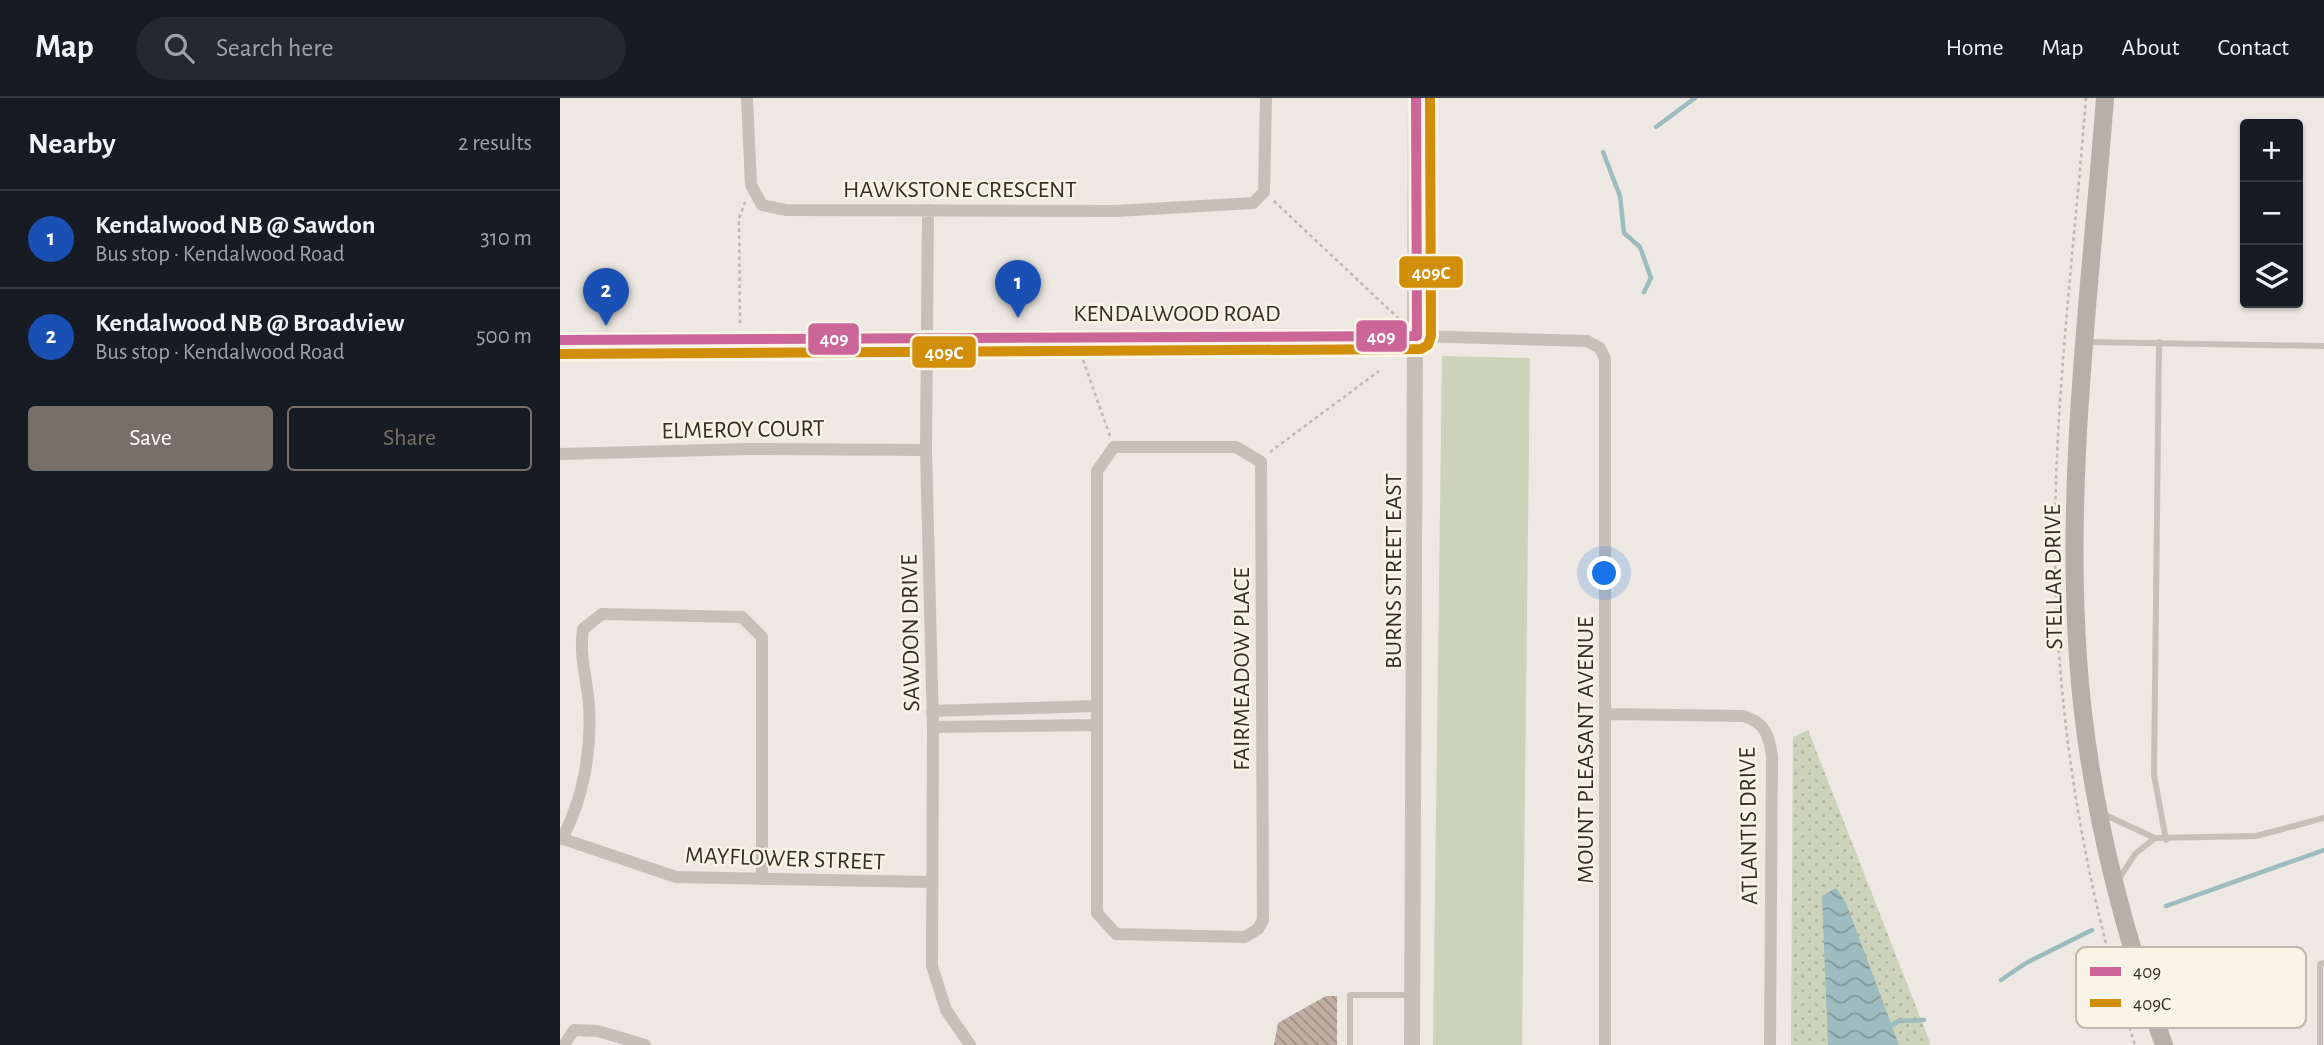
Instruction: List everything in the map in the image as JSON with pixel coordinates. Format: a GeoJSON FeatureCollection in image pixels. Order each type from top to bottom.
{"type":"FeatureCollection","features":[{"type":"Feature","properties":{"kind":"main road","name":"STELLAR DRIVE"},"geometry":{"type":"LineString","coordinates":[[2105,98],[2078,447],[2075,578],[2078,659],[2098,811],[2114,887],[2131,947]]}},
{"type":"Feature","properties":{"kind":"main road","name":"STELLAR DRIVE"},"geometry":{"type":"LineString","coordinates":[[2158,1028],[2164,1045]]}},
{"type":"Feature","properties":{"kind":"street"},"geometry":{"type":"LineString","coordinates":[[747,98],[751,186]]}},
{"type":"Feature","properties":{"kind":"street"},"geometry":{"type":"LineString","coordinates":[[1264,192],[1266,98]]}},
{"type":"Feature","properties":{"kind":"street","name":"BURNS STREET EAST"},"geometry":{"type":"LineString","coordinates":[[1412,1045],[1416,98]]}},
{"type":"Feature","properties":{"kind":"street","name":"HAWKSTONE CRESCENT"},"geometry":{"type":"LineString","coordinates":[[751,186],[762,205],[786,210],[1129,210],[1253,203],[1264,192]]}},
{"type":"Feature","properties":{"kind":"street","name":"SAWDON DRIVE"},"geometry":{"type":"LineString","coordinates":[[928,210],[926,450],[933,727],[930,882],[932,965],[946,1010],[970,1045]]}},
{"type":"Feature","properties":{"kind":"street","name":"KENDALWOOD ROAD"},"geometry":{"type":"LineString","coordinates":[[560,341],[1417,336]]}},
{"type":"Feature","properties":{"kind":"street","name":"MOUNT PLEASANT AVENUE"},"geometry":{"type":"LineString","coordinates":[[1417,336],[1578,340],[1594,344],[1603,353],[1607,375],[1605,1045]]}},
{"type":"Feature","properties":{"kind":"street"},"geometry":{"type":"LineString","coordinates":[[1114,447],[1236,447],[1261,462]]}},
{"type":"Feature","properties":{"kind":"street","name":"FAIRMEADOW PLACE"},"geometry":{"type":"LineString","coordinates":[[1114,447],[1097,471],[1095,706],[1097,913],[1116,934],[1245,937],[1258,929],[1263,920],[1261,462]]}},
{"type":"Feature","properties":{"kind":"street","name":"ELMEROY COURT"},"geometry":{"type":"LineString","coordinates":[[560,454],[748,449],[926,450]]}},
{"type":"Feature","properties":{"kind":"street"},"geometry":{"type":"LineString","coordinates":[[561,839],[573,818],[587,761],[589,705],[580,653],[583,629],[602,614],[742,617],[762,637],[762,879]]}},
{"type":"Feature","properties":{"kind":"street"},"geometry":{"type":"LineString","coordinates":[[932,712],[1095,706]]}},
{"type":"Feature","properties":{"kind":"street","name":"ATLANTIS DRIVE"},"geometry":{"type":"LineString","coordinates":[[1606,714],[1743,716],[1760,723],[1767,732],[1772,756],[1770,1045]]}},
{"type":"Feature","properties":{"kind":"street"},"geometry":{"type":"LineString","coordinates":[[933,727],[1097,725]]}},
{"type":"Feature","properties":{"kind":"street","name":"MAYFLOWER STREET"},"geometry":{"type":"LineString","coordinates":[[561,839],[676,877],[930,882]]}},
{"type":"Feature","properties":{"kind":"street"},"geometry":{"type":"LineString","coordinates":[[564,1045],[574,1030],[598,1031],[645,1045]]}},
{"type":"Feature","properties":{"kind":"lane"},"geometry":{"type":"LineString","coordinates":[[2086,342],[2324,346]]}},
{"type":"Feature","properties":{"kind":"lane"},"geometry":{"type":"LineString","coordinates":[[2159,342],[2154,775],[2166,840]]}},
{"type":"Feature","properties":{"kind":"lane"},"geometry":{"type":"LineString","coordinates":[[2098,811],[2155,838],[2166,840],[2256,836],[2324,818]]}},
{"type":"Feature","properties":{"kind":"lane"},"geometry":{"type":"LineString","coordinates":[[2114,887],[2135,854],[2155,838]]}},
{"type":"Feature","properties":{"kind":"lane"},"geometry":{"type":"LineString","coordinates":[[2320,1045],[2320,964],[2324,963]]}},
{"type":"Feature","properties":{"kind":"lane"},"geometry":{"type":"LineString","coordinates":[[1350,1045],[1350,995],[1412,995]]}},
{"type":"Feature","properties":{"kind":"path"},"geometry":{"type":"LineString","coordinates":[[740,340],[739,218],[751,186]]}},
{"type":"Feature","properties":{"kind":"path"},"geometry":{"type":"LineString","coordinates":[[1264,192],[1417,336]]}},
{"type":"Feature","properties":{"kind":"path"},"geometry":{"type":"LineString","coordinates":[[1083,360],[1114,447]]}},
{"type":"Feature","properties":{"kind":"path"},"geometry":{"type":"LineString","coordinates":[[1261,462],[1271,451],[1379,371]]}},
{"type":"Feature","properties":{"kind":"green space"},"geometry":{"type":"Polygon","coordinates":[[[1442,356],[1530,358],[1522,1045],[1433,1045],[1442,356]]]}},
{"type":"Feature","properties":{"kind":"green space"},"geometry":{"type":"Polygon","coordinates":[[[1808,730],[1930,1045],[1791,1045],[1793,737],[1808,730]]]}},
{"type":"Feature","properties":{"kind":"water"},"geometry":{"type":"Polygon","coordinates":[[[1836,888],[1846,903],[1899,1045],[1828,1045],[1822,896],[1836,888]]]}},
{"type":"Feature","properties":{"kind":"building"},"geometry":{"type":"Polygon","coordinates":[[[1326,996],[1337,996],[1337,1045],[1274,1045],[1278,1023],[1326,996]]]}},
{"type":"Feature","properties":{"kind":"waterway"},"geometry":{"type":"LineString","coordinates":[[1656,127],[1695,98]]}},
{"type":"Feature","properties":{"kind":"waterway"},"geometry":{"type":"LineString","coordinates":[[1603,152],[1620,196],[1624,233],[1640,247],[1651,278],[1644,292]]}},
{"type":"Feature","properties":{"kind":"waterway"},"geometry":{"type":"LineString","coordinates":[[2166,906],[2324,850]]}},
{"type":"Feature","properties":{"kind":"waterway"},"geometry":{"type":"LineString","coordinates":[[2001,980],[2026,963],[2092,930]]}},
{"type":"Feature","properties":{"kind":"waterway"},"geometry":{"type":"LineString","coordinates":[[1890,1026],[1899,1021],[1924,1020]]}},
{"type":"Feature","properties":{"kind":"transit line","name":"409"},"geometry":{"type":"LineString","coordinates":[[560,340],[1417,336],[1416,98]]}},
{"type":"Feature","properties":{"kind":"transit line","name":"409C"},"geometry":{"type":"LineString","coordinates":[[560,354],[1421,349],[1428,345],[1431,336],[1430,98]]}},
{"type":"Feature","properties":{"kind":"place","name":"Kendalwood NB @ Sawdon"},"geometry":{"type":"Point","coordinates":[1018,318]}},
{"type":"Feature","properties":{"kind":"place","name":"Kendalwood NB @ Broadview"},"geometry":{"type":"Point","coordinates":[606,326]}}]}
